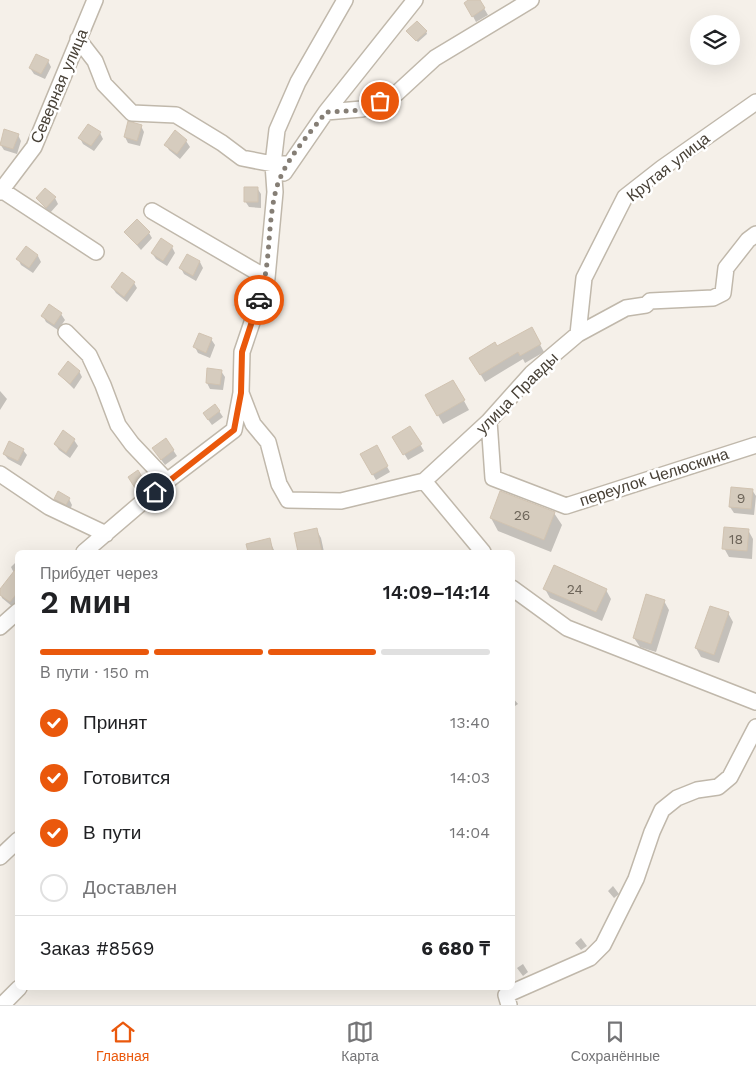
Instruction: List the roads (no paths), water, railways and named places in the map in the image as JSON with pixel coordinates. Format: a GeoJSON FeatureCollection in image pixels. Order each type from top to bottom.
{"type":"FeatureCollection","features":[{"type":"Feature","properties":{"kind":"street","name":"Северная улица"},"geometry":{"type":"LineString","coordinates":[[1,190],[34,147],[95,0]]}},
{"type":"Feature","properties":{"kind":"street"},"geometry":{"type":"LineString","coordinates":[[86,550],[167,481],[234,430],[241,393],[242,352],[266,278],[275,192],[281,164],[277,130],[298,82],[345,0]]}},
{"type":"Feature","properties":{"kind":"street"},"geometry":{"type":"LineString","coordinates":[[281,164],[326,112],[415,0]]}},
{"type":"Feature","properties":{"kind":"street"},"geometry":{"type":"LineString","coordinates":[[326,112],[362,110],[396,93],[435,58],[531,0]]}},
{"type":"Feature","properties":{"kind":"street"},"geometry":{"type":"LineString","coordinates":[[78,39],[96,61],[104,84],[132,113],[176,115],[222,143],[242,158],[281,164]]}},
{"type":"Feature","properties":{"kind":"street","name":"Крутая улица"},"geometry":{"type":"LineString","coordinates":[[578,334],[584,278],[625,197],[662,168],[756,102]]}},
{"type":"Feature","properties":{"kind":"street"},"geometry":{"type":"LineString","coordinates":[[1,190],[96,252]]}},
{"type":"Feature","properties":{"kind":"street"},"geometry":{"type":"LineString","coordinates":[[152,211],[266,278]]}},
{"type":"Feature","properties":{"kind":"street","name":"улица Правды"},"geometry":{"type":"LineString","coordinates":[[424,481],[490,421],[532,373],[578,334],[626,308],[646,304],[650,301],[712,298],[723,293],[726,268],[748,240],[756,234]]}},
{"type":"Feature","properties":{"kind":"street"},"geometry":{"type":"LineString","coordinates":[[66,332],[88,355],[103,385],[118,425],[132,444],[167,481]]}},
{"type":"Feature","properties":{"kind":"street"},"geometry":{"type":"LineString","coordinates":[[241,393],[253,424],[268,442],[279,484],[288,500],[340,501],[424,481],[480,550]]}},
{"type":"Feature","properties":{"kind":"street","name":"переулок Челюскина"},"geometry":{"type":"LineString","coordinates":[[490,421],[493,478],[566,506],[756,445]]}},
{"type":"Feature","properties":{"kind":"street"},"geometry":{"type":"LineString","coordinates":[[0,474],[49,506],[106,534]]}},
{"type":"Feature","properties":{"kind":"street"},"geometry":{"type":"LineString","coordinates":[[515,590],[566,628],[756,702]]}},
{"type":"Feature","properties":{"kind":"street"},"geometry":{"type":"LineString","coordinates":[[0,627],[15,614]]}},
{"type":"Feature","properties":{"kind":"street"},"geometry":{"type":"LineString","coordinates":[[509,1005],[506,995],[590,958],[603,945],[636,879],[652,832],[662,810],[677,798],[697,790],[718,787],[730,777],[756,727]]}},
{"type":"Feature","properties":{"kind":"street"},"geometry":{"type":"LineString","coordinates":[[0,857],[15,843]]}},
{"type":"Feature","properties":{"kind":"street"},"geometry":{"type":"LineString","coordinates":[[2,1005],[17,990]]}}]}
